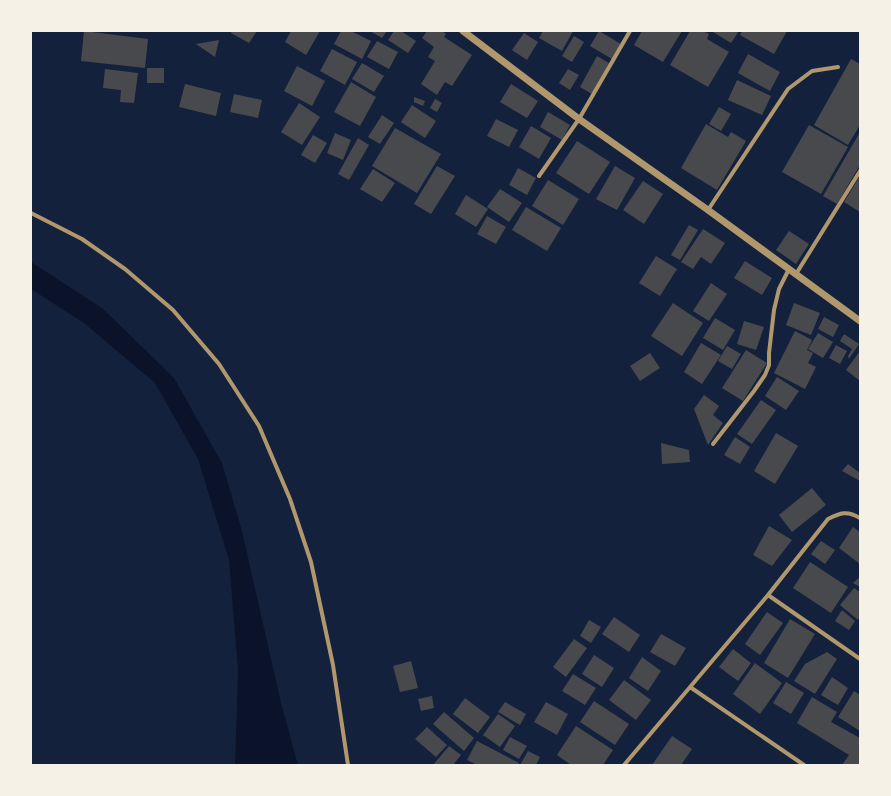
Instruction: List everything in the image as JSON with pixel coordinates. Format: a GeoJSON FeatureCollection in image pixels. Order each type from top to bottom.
{"type":"FeatureCollection","features":[{"type":"Feature","properties":{"kind":"street"},"geometry":{"type":"LineString","coordinates":[[463,31],[579,119],[708,210],[860,321]]}},
{"type":"Feature","properties":{"kind":"street"},"geometry":{"type":"LineString","coordinates":[[539,176],[579,119],[630,31]]}},
{"type":"Feature","properties":{"kind":"street"},"geometry":{"type":"LineString","coordinates":[[708,210],[788,89],[812,71],[838,67]]}},
{"type":"Feature","properties":{"kind":"street"},"geometry":{"type":"LineString","coordinates":[[796,274],[860,171]]}},
{"type":"Feature","properties":{"kind":"street"},"geometry":{"type":"LineString","coordinates":[[31,213],[82,239],[125,269],[173,310],[218,364],[259,426],[290,499],[311,562],[333,665],[348,765]]}},
{"type":"Feature","properties":{"kind":"street"},"geometry":{"type":"LineString","coordinates":[[713,444],[765,375],[769,365],[774,310],[779,289],[789,269]]}},
{"type":"Feature","properties":{"kind":"street"},"geometry":{"type":"LineString","coordinates":[[624,765],[768,595],[828,520],[841,512],[855,515],[860,518]]}},
{"type":"Feature","properties":{"kind":"street"},"geometry":{"type":"LineString","coordinates":[[768,595],[860,659]]}},
{"type":"Feature","properties":{"kind":"street"},"geometry":{"type":"LineString","coordinates":[[690,687],[804,765]]}},
{"type":"Feature","properties":{"kind":"water"},"geometry":{"type":"Polygon","coordinates":[[[31,262],[102,308],[174,378],[222,463],[242,531],[281,703],[298,765],[235,765],[238,671],[229,560],[198,459],[155,383],[84,323],[31,289],[31,262]]]}},
{"type":"Feature","properties":{"kind":"building"},"geometry":{"type":"Polygon","coordinates":[[[84,31],[148,39],[145,68],[81,61],[84,31]]]}},
{"type":"Feature","properties":{"kind":"building"},"geometry":{"type":"Polygon","coordinates":[[[232,31],[257,31],[249,43],[231,33],[232,31]]]}},
{"type":"Feature","properties":{"kind":"building"},"geometry":{"type":"Polygon","coordinates":[[[291,31],[320,31],[306,55],[285,42],[291,31]]]}},
{"type":"Feature","properties":{"kind":"building"},"geometry":{"type":"Polygon","coordinates":[[[341,31],[351,31],[371,41],[362,59],[334,44],[341,31]]]}},
{"type":"Feature","properties":{"kind":"building"},"geometry":{"type":"Polygon","coordinates":[[[370,31],[387,31],[382,38],[370,31]]]}},
{"type":"Feature","properties":{"kind":"building"},"geometry":{"type":"Polygon","coordinates":[[[394,31],[401,31],[416,41],[408,53],[388,40],[394,31]]]}},
{"type":"Feature","properties":{"kind":"building"},"geometry":{"type":"Polygon","coordinates":[[[427,31],[442,31],[446,34],[444,37],[472,55],[452,86],[445,82],[437,95],[421,84],[435,61],[428,57],[434,47],[422,38],[427,31]]]}},
{"type":"Feature","properties":{"kind":"building"},"geometry":{"type":"Polygon","coordinates":[[[543,31],[573,31],[562,51],[539,38],[543,31]]]}},
{"type":"Feature","properties":{"kind":"building"},"geometry":{"type":"Polygon","coordinates":[[[599,31],[621,44],[612,59],[590,46],[599,31]]]}},
{"type":"Feature","properties":{"kind":"building"},"geometry":{"type":"Polygon","coordinates":[[[642,31],[682,31],[663,62],[634,45],[642,31]]]}},
{"type":"Feature","properties":{"kind":"building"},"geometry":{"type":"Polygon","coordinates":[[[690,31],[703,31],[709,34],[707,39],[729,52],[708,87],[670,65],[690,31]]]}},
{"type":"Feature","properties":{"kind":"building"},"geometry":{"type":"Polygon","coordinates":[[[713,31],[739,31],[731,43],[713,31]]]}},
{"type":"Feature","properties":{"kind":"building"},"geometry":{"type":"Polygon","coordinates":[[[742,31],[787,31],[774,54],[740,35],[742,31]]]}},
{"type":"Feature","properties":{"kind":"building"},"geometry":{"type":"Polygon","coordinates":[[[524,33],[538,42],[527,60],[512,50],[524,33]]]}},
{"type":"Feature","properties":{"kind":"building"},"geometry":{"type":"Polygon","coordinates":[[[574,36],[584,42],[572,62],[562,56],[574,36]]]}},
{"type":"Feature","properties":{"kind":"building"},"geometry":{"type":"Polygon","coordinates":[[[219,40],[215,57],[196,44],[219,40]]]}},
{"type":"Feature","properties":{"kind":"building"},"geometry":{"type":"Polygon","coordinates":[[[377,41],[398,52],[389,69],[367,57],[377,41]]]}},
{"type":"Feature","properties":{"kind":"building"},"geometry":{"type":"Polygon","coordinates":[[[332,49],[357,62],[345,85],[320,71],[332,49]]]}},
{"type":"Feature","properties":{"kind":"building"},"geometry":{"type":"Polygon","coordinates":[[[748,54],[780,72],[770,91],[738,73],[748,54]]]}},
{"type":"Feature","properties":{"kind":"building"},"geometry":{"type":"Polygon","coordinates":[[[597,56],[609,63],[592,94],[580,87],[597,56]]]}},
{"type":"Feature","properties":{"kind":"building"},"geometry":{"type":"Polygon","coordinates":[[[851,59],[860,64],[860,125],[848,145],[814,125],[851,59]]]}},
{"type":"Feature","properties":{"kind":"building"},"geometry":{"type":"Polygon","coordinates":[[[362,63],[384,76],[374,92],[352,79],[362,63]]]}},
{"type":"Feature","properties":{"kind":"building"},"geometry":{"type":"Polygon","coordinates":[[[297,66],[325,81],[312,106],[284,91],[297,66]]]}},
{"type":"Feature","properties":{"kind":"building"},"geometry":{"type":"Polygon","coordinates":[[[147,68],[164,68],[164,83],[147,83],[147,68]]]}},
{"type":"Feature","properties":{"kind":"building"},"geometry":{"type":"Polygon","coordinates":[[[105,69],[138,73],[134,103],[120,102],[121,90],[103,88],[105,69]]]}},
{"type":"Feature","properties":{"kind":"building"},"geometry":{"type":"Polygon","coordinates":[[[568,69],[579,75],[570,90],[559,83],[568,69]]]}},
{"type":"Feature","properties":{"kind":"building"},"geometry":{"type":"Polygon","coordinates":[[[737,80],[771,96],[762,115],[728,100],[737,80]]]}},
{"type":"Feature","properties":{"kind":"building"},"geometry":{"type":"Polygon","coordinates":[[[351,82],[376,97],[360,126],[334,112],[351,82]]]}},
{"type":"Feature","properties":{"kind":"building"},"geometry":{"type":"Polygon","coordinates":[[[185,84],[221,93],[216,116],[179,107],[185,84]]]}},
{"type":"Feature","properties":{"kind":"building"},"geometry":{"type":"Polygon","coordinates":[[[511,84],[538,101],[527,118],[500,102],[511,84]]]}},
{"type":"Feature","properties":{"kind":"building"},"geometry":{"type":"Polygon","coordinates":[[[234,94],[262,100],[258,118],[230,112],[234,94]]]}},
{"type":"Feature","properties":{"kind":"building"},"geometry":{"type":"Polygon","coordinates":[[[414,97],[425,101],[423,106],[414,102],[414,97]]]}},
{"type":"Feature","properties":{"kind":"building"},"geometry":{"type":"Polygon","coordinates":[[[435,99],[442,103],[437,112],[430,108],[435,99]]]}},
{"type":"Feature","properties":{"kind":"building"},"geometry":{"type":"Polygon","coordinates":[[[299,103],[320,117],[302,145],[281,132],[299,103]]]}},
{"type":"Feature","properties":{"kind":"building"},"geometry":{"type":"Polygon","coordinates":[[[412,105],[436,121],[425,138],[401,122],[412,105]]]}},
{"type":"Feature","properties":{"kind":"building"},"geometry":{"type":"Polygon","coordinates":[[[719,107],[731,114],[721,131],[709,124],[719,107]]]}},
{"type":"Feature","properties":{"kind":"building"},"geometry":{"type":"Polygon","coordinates":[[[548,112],[570,125],[562,140],[540,127],[548,112]]]}},
{"type":"Feature","properties":{"kind":"building"},"geometry":{"type":"Polygon","coordinates":[[[382,115],[394,123],[380,144],[368,137],[382,115]]]}},
{"type":"Feature","properties":{"kind":"building"},"geometry":{"type":"Polygon","coordinates":[[[496,119],[518,130],[509,147],[487,136],[496,119]]]}},
{"type":"Feature","properties":{"kind":"building"},"geometry":{"type":"Polygon","coordinates":[[[706,124],[728,137],[731,132],[746,141],[717,190],[681,168],[706,124]]]}},
{"type":"Feature","properties":{"kind":"building"},"geometry":{"type":"Polygon","coordinates":[[[809,125],[848,147],[821,194],[782,172],[809,125]]]}},
{"type":"Feature","properties":{"kind":"building"},"geometry":{"type":"Polygon","coordinates":[[[531,126],[551,138],[539,159],[519,147],[531,126]]]}},
{"type":"Feature","properties":{"kind":"building"},"geometry":{"type":"Polygon","coordinates":[[[395,128],[441,154],[417,193],[372,166],[395,128]]]}},
{"type":"Feature","properties":{"kind":"building"},"geometry":{"type":"Polygon","coordinates":[[[860,132],[860,165],[837,204],[823,196],[860,132]]]}},
{"type":"Feature","properties":{"kind":"building"},"geometry":{"type":"Polygon","coordinates":[[[335,133],[351,140],[343,160],[327,153],[335,133]]]}},
{"type":"Feature","properties":{"kind":"building"},"geometry":{"type":"Polygon","coordinates":[[[313,135],[327,143],[315,163],[301,155],[313,135]]]}},
{"type":"Feature","properties":{"kind":"building"},"geometry":{"type":"Polygon","coordinates":[[[358,138],[369,145],[349,180],[338,174],[358,138]]]}},
{"type":"Feature","properties":{"kind":"building"},"geometry":{"type":"Polygon","coordinates":[[[577,141],[610,162],[589,194],[556,173],[577,141]]]}},
{"type":"Feature","properties":{"kind":"building"},"geometry":{"type":"Polygon","coordinates":[[[437,166],[455,176],[431,214],[414,204],[437,166]]]}},
{"type":"Feature","properties":{"kind":"building"},"geometry":{"type":"Polygon","coordinates":[[[615,166],[635,178],[617,210],[596,199],[615,166]]]}},
{"type":"Feature","properties":{"kind":"building"},"geometry":{"type":"Polygon","coordinates":[[[518,168],[536,178],[527,195],[509,185],[518,168]]]}},
{"type":"Feature","properties":{"kind":"building"},"geometry":{"type":"Polygon","coordinates":[[[373,169],[395,183],[382,202],[360,189],[373,169]]]}},
{"type":"Feature","properties":{"kind":"building"},"geometry":{"type":"Polygon","coordinates":[[[860,176],[860,212],[844,202],[860,176]]]}},
{"type":"Feature","properties":{"kind":"building"},"geometry":{"type":"Polygon","coordinates":[[[548,180],[579,199],[563,225],[532,206],[548,180]]]}},
{"type":"Feature","properties":{"kind":"building"},"geometry":{"type":"Polygon","coordinates":[[[643,181],[663,194],[644,224],[623,210],[643,181]]]}},
{"type":"Feature","properties":{"kind":"building"},"geometry":{"type":"Polygon","coordinates":[[[500,189],[522,203],[509,222],[487,207],[500,189]]]}},
{"type":"Feature","properties":{"kind":"building"},"geometry":{"type":"Polygon","coordinates":[[[466,195],[488,209],[476,227],[455,214],[466,195]]]}},
{"type":"Feature","properties":{"kind":"building"},"geometry":{"type":"Polygon","coordinates":[[[526,207],[561,228],[547,251],[512,230],[526,207]]]}},
{"type":"Feature","properties":{"kind":"building"},"geometry":{"type":"Polygon","coordinates":[[[487,216],[506,227],[496,244],[477,234],[487,216]]]}},
{"type":"Feature","properties":{"kind":"building"},"geometry":{"type":"Polygon","coordinates":[[[689,225],[698,230],[680,260],[671,255],[689,225]]]}},
{"type":"Feature","properties":{"kind":"building"},"geometry":{"type":"Polygon","coordinates":[[[703,229],[725,243],[711,264],[701,257],[693,269],[681,262],[703,229]]]}},
{"type":"Feature","properties":{"kind":"building"},"geometry":{"type":"Polygon","coordinates":[[[789,231],[809,244],[796,264],[776,250],[789,231]]]}},
{"type":"Feature","properties":{"kind":"building"},"geometry":{"type":"Polygon","coordinates":[[[656,256],[677,269],[660,296],[639,283],[656,256]]]}},
{"type":"Feature","properties":{"kind":"building"},"geometry":{"type":"Polygon","coordinates":[[[745,261],[772,278],[762,295],[734,278],[745,261]]]}},
{"type":"Feature","properties":{"kind":"building"},"geometry":{"type":"Polygon","coordinates":[[[711,283],[727,294],[709,321],[693,311],[711,283]]]}},
{"type":"Feature","properties":{"kind":"building"},"geometry":{"type":"Polygon","coordinates":[[[673,303],[703,323],[682,356],[651,336],[673,303]]]}},
{"type":"Feature","properties":{"kind":"building"},"geometry":{"type":"Polygon","coordinates":[[[794,303],[820,313],[811,335],[786,325],[794,303]]]}},
{"type":"Feature","properties":{"kind":"building"},"geometry":{"type":"Polygon","coordinates":[[[824,317],[839,325],[833,337],[818,329],[824,317]]]}},
{"type":"Feature","properties":{"kind":"building"},"geometry":{"type":"Polygon","coordinates":[[[715,318],[735,330],[723,350],[703,338],[715,318]]]}},
{"type":"Feature","properties":{"kind":"building"},"geometry":{"type":"Polygon","coordinates":[[[744,321],[764,327],[756,350],[737,344],[744,321]]]}},
{"type":"Feature","properties":{"kind":"building"},"geometry":{"type":"Polygon","coordinates":[[[795,331],[812,340],[807,350],[813,353],[808,363],[816,367],[805,389],[774,373],[795,331]]]}},
{"type":"Feature","properties":{"kind":"building"},"geometry":{"type":"Polygon","coordinates":[[[818,333],[833,342],[823,358],[808,349],[818,333]]]}},
{"type":"Feature","properties":{"kind":"building"},"geometry":{"type":"Polygon","coordinates":[[[844,334],[859,344],[849,359],[848,356],[852,349],[840,341],[844,334]]]}},
{"type":"Feature","properties":{"kind":"building"},"geometry":{"type":"Polygon","coordinates":[[[701,343],[721,355],[702,384],[684,372],[701,343]]]}},
{"type":"Feature","properties":{"kind":"building"},"geometry":{"type":"Polygon","coordinates":[[[836,345],[847,351],[840,364],[829,358],[836,345]]]}},
{"type":"Feature","properties":{"kind":"building"},"geometry":{"type":"Polygon","coordinates":[[[727,346],[741,354],[732,369],[718,361],[727,346]]]}},
{"type":"Feature","properties":{"kind":"building"},"geometry":{"type":"Polygon","coordinates":[[[746,350],[767,363],[743,401],[722,388],[746,350]]]}},
{"type":"Feature","properties":{"kind":"building"},"geometry":{"type":"Polygon","coordinates":[[[860,351],[860,381],[846,370],[860,351]]]}},
{"type":"Feature","properties":{"kind":"building"},"geometry":{"type":"Polygon","coordinates":[[[650,353],[660,368],[640,381],[630,366],[650,353]]]}},
{"type":"Feature","properties":{"kind":"building"},"geometry":{"type":"Polygon","coordinates":[[[777,377],[799,391],[786,410],[765,396],[777,377]]]}},
{"type":"Feature","properties":{"kind":"building"},"geometry":{"type":"Polygon","coordinates":[[[704,395],[719,406],[713,415],[723,423],[708,445],[694,409],[704,395]]]}},
{"type":"Feature","properties":{"kind":"building"},"geometry":{"type":"Polygon","coordinates":[[[761,400],[776,410],[752,444],[737,434],[761,400]]]}},
{"type":"Feature","properties":{"kind":"building"},"geometry":{"type":"Polygon","coordinates":[[[776,433],[798,446],[775,484],[754,471],[776,433]]]}},
{"type":"Feature","properties":{"kind":"building"},"geometry":{"type":"Polygon","coordinates":[[[735,437],[750,447],[740,464],[724,455],[735,437]]]}},
{"type":"Feature","properties":{"kind":"building"},"geometry":{"type":"Polygon","coordinates":[[[661,443],[689,450],[690,462],[662,464],[661,443]]]}},
{"type":"Feature","properties":{"kind":"building"},"geometry":{"type":"Polygon","coordinates":[[[848,464],[860,473],[860,481],[842,471],[848,464]]]}},
{"type":"Feature","properties":{"kind":"building"},"geometry":{"type":"Polygon","coordinates":[[[812,488],[826,505],[792,532],[779,515],[812,488]]]}},
{"type":"Feature","properties":{"kind":"building"},"geometry":{"type":"Polygon","coordinates":[[[769,526],[792,540],[772,566],[753,555],[769,526]]]}},
{"type":"Feature","properties":{"kind":"building"},"geometry":{"type":"Polygon","coordinates":[[[853,527],[860,532],[860,564],[839,548],[853,527]]]}},
{"type":"Feature","properties":{"kind":"building"},"geometry":{"type":"Polygon","coordinates":[[[821,541],[835,550],[825,564],[811,554],[821,541]]]}},
{"type":"Feature","properties":{"kind":"building"},"geometry":{"type":"Polygon","coordinates":[[[810,562],[848,587],[831,613],[793,588],[810,562]]]}},
{"type":"Feature","properties":{"kind":"building"},"geometry":{"type":"Polygon","coordinates":[[[860,577],[860,587],[853,583],[860,577]]]}},
{"type":"Feature","properties":{"kind":"building"},"geometry":{"type":"Polygon","coordinates":[[[854,588],[860,592],[860,615],[858,620],[840,605],[854,588]]]}},
{"type":"Feature","properties":{"kind":"building"},"geometry":{"type":"Polygon","coordinates":[[[842,610],[855,621],[849,630],[835,621],[842,610]]]}},
{"type":"Feature","properties":{"kind":"building"},"geometry":{"type":"Polygon","coordinates":[[[767,612],[783,623],[760,655],[745,644],[767,612]]]}},
{"type":"Feature","properties":{"kind":"building"},"geometry":{"type":"Polygon","coordinates":[[[614,617],[640,635],[629,652],[602,634],[614,617]]]}},
{"type":"Feature","properties":{"kind":"building"},"geometry":{"type":"Polygon","coordinates":[[[790,619],[815,634],[788,678],[764,663],[790,619]]]}},
{"type":"Feature","properties":{"kind":"building"},"geometry":{"type":"Polygon","coordinates":[[[589,620],[601,627],[591,643],[580,636],[589,620]]]}},
{"type":"Feature","properties":{"kind":"building"},"geometry":{"type":"Polygon","coordinates":[[[661,634],[686,648],[675,666],[650,652],[661,634]]]}},
{"type":"Feature","properties":{"kind":"building"},"geometry":{"type":"Polygon","coordinates":[[[574,639],[587,648],[566,677],[553,667],[574,639]]]}},
{"type":"Feature","properties":{"kind":"building"},"geometry":{"type":"Polygon","coordinates":[[[733,649],[751,663],[738,681],[719,667],[733,649]]]}},
{"type":"Feature","properties":{"kind":"building"},"geometry":{"type":"Polygon","coordinates":[[[827,652],[837,659],[815,694],[794,681],[805,664],[827,652]]]}},
{"type":"Feature","properties":{"kind":"building"},"geometry":{"type":"Polygon","coordinates":[[[594,655],[614,668],[602,687],[582,674],[594,655]]]}},
{"type":"Feature","properties":{"kind":"building"},"geometry":{"type":"Polygon","coordinates":[[[642,657],[661,671],[648,691],[629,678],[642,657]]]}},
{"type":"Feature","properties":{"kind":"building"},"geometry":{"type":"Polygon","coordinates":[[[411,661],[418,688],[400,692],[393,666],[411,661]]]}},
{"type":"Feature","properties":{"kind":"building"},"geometry":{"type":"Polygon","coordinates":[[[755,663],[782,683],[760,714],[733,694],[755,663]]]}},
{"type":"Feature","properties":{"kind":"building"},"geometry":{"type":"Polygon","coordinates":[[[573,674],[596,688],[585,705],[562,691],[573,674]]]}},
{"type":"Feature","properties":{"kind":"building"},"geometry":{"type":"Polygon","coordinates":[[[832,677],[848,688],[838,705],[821,695],[832,677]]]}},
{"type":"Feature","properties":{"kind":"building"},"geometry":{"type":"Polygon","coordinates":[[[624,680],[651,700],[636,720],[609,700],[624,680]]]}},
{"type":"Feature","properties":{"kind":"building"},"geometry":{"type":"Polygon","coordinates":[[[786,682],[804,693],[791,714],[773,703],[786,682]]]}},
{"type":"Feature","properties":{"kind":"building"},"geometry":{"type":"Polygon","coordinates":[[[854,691],[860,695],[860,731],[838,717],[854,691]]]}},
{"type":"Feature","properties":{"kind":"building"},"geometry":{"type":"Polygon","coordinates":[[[432,696],[434,708],[421,711],[418,699],[432,696]]]}},
{"type":"Feature","properties":{"kind":"building"},"geometry":{"type":"Polygon","coordinates":[[[812,697],[837,712],[831,722],[860,738],[860,765],[842,765],[849,755],[797,723],[812,697]]]}},
{"type":"Feature","properties":{"kind":"building"},"geometry":{"type":"Polygon","coordinates":[[[465,698],[490,717],[478,733],[453,714],[465,698]]]}},
{"type":"Feature","properties":{"kind":"building"},"geometry":{"type":"Polygon","coordinates":[[[594,701],[629,724],[615,745],[580,722],[594,701]]]}},
{"type":"Feature","properties":{"kind":"building"},"geometry":{"type":"Polygon","coordinates":[[[505,702],[526,714],[520,725],[498,712],[505,702]]]}},
{"type":"Feature","properties":{"kind":"building"},"geometry":{"type":"Polygon","coordinates":[[[546,702],[568,714],[557,735],[534,722],[546,702]]]}},
{"type":"Feature","properties":{"kind":"building"},"geometry":{"type":"Polygon","coordinates":[[[444,712],[474,738],[464,751],[433,724],[444,712]]]}},
{"type":"Feature","properties":{"kind":"building"},"geometry":{"type":"Polygon","coordinates":[[[498,714],[515,726],[500,747],[483,735],[498,714]]]}},
{"type":"Feature","properties":{"kind":"building"},"geometry":{"type":"Polygon","coordinates":[[[576,726],[613,750],[603,765],[571,765],[557,755],[576,726]]]}},
{"type":"Feature","properties":{"kind":"building"},"geometry":{"type":"Polygon","coordinates":[[[427,727],[447,745],[436,757],[415,739],[427,727]]]}},
{"type":"Feature","properties":{"kind":"building"},"geometry":{"type":"Polygon","coordinates":[[[672,736],[692,749],[681,765],[652,765],[672,736]]]}},
{"type":"Feature","properties":{"kind":"building"},"geometry":{"type":"Polygon","coordinates":[[[510,737],[527,746],[519,759],[503,750],[510,737]]]}},
{"type":"Feature","properties":{"kind":"building"},"geometry":{"type":"Polygon","coordinates":[[[477,741],[519,763],[519,765],[477,765],[467,760],[477,741]]]}},
{"type":"Feature","properties":{"kind":"building"},"geometry":{"type":"Polygon","coordinates":[[[449,746],[461,755],[453,765],[433,765],[449,746]]]}},
{"type":"Feature","properties":{"kind":"building"},"geometry":{"type":"Polygon","coordinates":[[[528,751],[540,757],[536,765],[520,765],[528,751]]]}}]}
